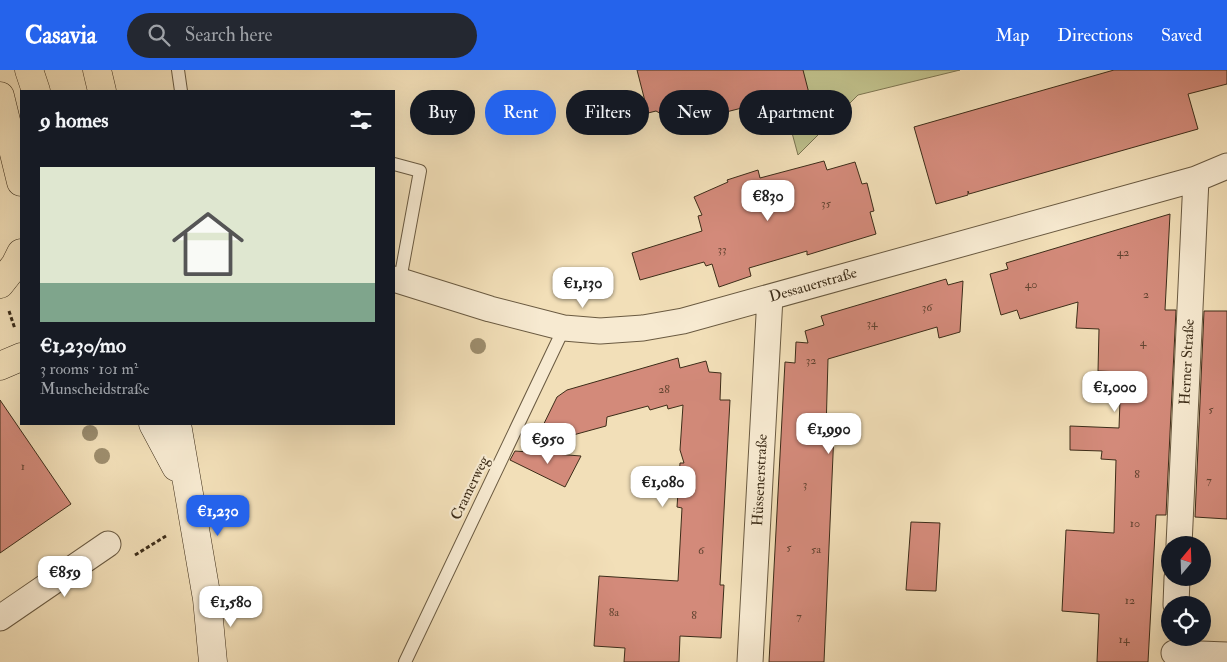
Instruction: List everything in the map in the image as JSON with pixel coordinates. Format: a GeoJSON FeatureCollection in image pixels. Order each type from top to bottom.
{"type":"FeatureCollection","features":[{"type":"Feature","properties":{"kind":"main road"},"geometry":{"type":"LineString","coordinates":[[29,70],[36,90]]}},
{"type":"Feature","properties":{"kind":"main road"},"geometry":{"type":"LineString","coordinates":[[97,70],[102,90]]}},
{"type":"Feature","properties":{"kind":"main road"},"geometry":{"type":"LineString","coordinates":[[0,96],[20,178]]}},
{"type":"Feature","properties":{"kind":"main road"},"geometry":{"type":"LineString","coordinates":[[0,284],[20,254]]}},
{"type":"Feature","properties":{"kind":"main road"},"geometry":{"type":"LineString","coordinates":[[0,284],[20,277]]}},
{"type":"Feature","properties":{"kind":"main road"},"geometry":{"type":"LineString","coordinates":[[0,366],[20,358]]}},
{"type":"Feature","properties":{"kind":"main road"},"geometry":{"type":"LineString","coordinates":[[154,425],[185,484]]}},
{"type":"Feature","properties":{"kind":"main road"},"geometry":{"type":"LineString","coordinates":[[177,425],[185,484],[194,518],[207,599],[213,662]]}},
{"type":"Feature","properties":{"kind":"street","name":"Dessauerstraße"},"geometry":{"type":"LineString","coordinates":[[397,280],[499,312],[564,328],[600,330],[643,328],[683,321],[1196,179],[1227,166]]}},
{"type":"Feature","properties":{"kind":"street","name":"Herner Straße"},"geometry":{"type":"LineString","coordinates":[[1179,536],[1196,179]]}},
{"type":"Feature","properties":{"kind":"street","name":"Hüssenerstraße"},"geometry":{"type":"LineString","coordinates":[[750,662],[770,297]]}},
{"type":"Feature","properties":{"kind":"street"},"geometry":{"type":"LineString","coordinates":[[0,618],[108,544]]}},
{"type":"Feature","properties":{"kind":"street"},"geometry":{"type":"LineString","coordinates":[[1174,651],[1227,655]]}},
{"type":"Feature","properties":{"kind":"lane"},"geometry":{"type":"LineString","coordinates":[[178,70],[181,90]]}},
{"type":"Feature","properties":{"kind":"lane"},"geometry":{"type":"LineString","coordinates":[[395,164],[420,171],[397,280]]}},
{"type":"Feature","properties":{"kind":"lane","name":"Cramerweg"},"geometry":{"type":"LineString","coordinates":[[405,662],[564,328]]}},
{"type":"Feature","properties":{"kind":"path"},"geometry":{"type":"LineString","coordinates":[[0,284],[15,331]]}},
{"type":"Feature","properties":{"kind":"path"},"geometry":{"type":"LineString","coordinates":[[108,544],[131,557],[194,518]]}},
{"type":"Feature","properties":{"kind":"green space"},"geometry":{"type":"Polygon","coordinates":[[[775,70],[960,70],[858,95],[852,101],[852,90],[780,90],[775,70]]]}},
{"type":"Feature","properties":{"kind":"green space"},"geometry":{"type":"Polygon","coordinates":[[[793,135],[818,135],[798,155],[793,135]]]}},
{"type":"Feature","properties":{"kind":"building"},"geometry":{"type":"Polygon","coordinates":[[[637,70],[803,70],[808,90],[739,90],[739,109],[729,111],[729,90],[659,90],[659,113],[656,111],[649,113],[649,90],[642,90],[637,70]]]}},
{"type":"Feature","properties":{"kind":"building"},"geometry":{"type":"Polygon","coordinates":[[[1114,70],[1227,70],[1227,84],[1188,94],[1198,129],[969,194],[968,191],[968,195],[936,204],[914,127],[1114,70]]]}},
{"type":"Feature","properties":{"kind":"building"},"geometry":{"type":"Polygon","coordinates":[[[824,161],[827,170],[855,162],[862,184],[867,183],[874,211],[870,212],[876,234],[807,255],[807,251],[749,268],[751,276],[719,287],[712,264],[706,266],[704,262],[640,280],[632,253],[702,231],[698,216],[702,215],[694,197],[728,182],[727,180],[758,170],[760,178],[824,161]]]}},
{"type":"Feature","properties":{"kind":"building"},"geometry":{"type":"Polygon","coordinates":[[[1170,214],[1165,310],[1176,310],[1166,515],[1156,515],[1148,662],[1097,662],[1099,614],[1062,611],[1066,530],[1114,533],[1116,460],[1101,459],[1102,451],[1070,450],[1070,426],[1119,428],[1121,372],[1098,371],[1099,329],[1076,328],[1078,302],[1020,319],[1017,310],[1001,315],[990,274],[1008,269],[1006,263],[1170,214]]]}},
{"type":"Feature","properties":{"kind":"building"},"geometry":{"type":"Polygon","coordinates":[[[946,279],[948,285],[963,281],[960,332],[939,338],[937,327],[828,359],[826,431],[834,432],[824,662],[769,662],[785,362],[795,363],[796,342],[808,343],[805,331],[824,325],[821,316],[946,279]]]}},
{"type":"Feature","properties":{"kind":"building"},"geometry":{"type":"Polygon","coordinates":[[[1204,311],[1227,311],[1227,519],[1195,517],[1204,311]]]}},
{"type":"Feature","properties":{"kind":"building"},"geometry":{"type":"Polygon","coordinates":[[[678,358],[680,368],[706,361],[709,372],[721,373],[720,400],[730,400],[720,585],[724,585],[721,638],[680,636],[679,662],[624,662],[625,648],[594,646],[599,576],[678,581],[682,508],[677,507],[680,463],[684,463],[680,450],[683,405],[668,409],[667,405],[650,410],[648,406],[607,417],[606,426],[533,446],[557,397],[567,390],[678,358]]]}},
{"type":"Feature","properties":{"kind":"building"},"geometry":{"type":"Polygon","coordinates":[[[0,400],[71,504],[0,553],[0,400]]]}},
{"type":"Feature","properties":{"kind":"building"},"geometry":{"type":"Polygon","coordinates":[[[515,451],[581,456],[565,487],[510,460],[515,451]]]}},
{"type":"Feature","properties":{"kind":"building"},"geometry":{"type":"Polygon","coordinates":[[[911,522],[940,523],[936,591],[906,590],[911,522]]]}}]}
